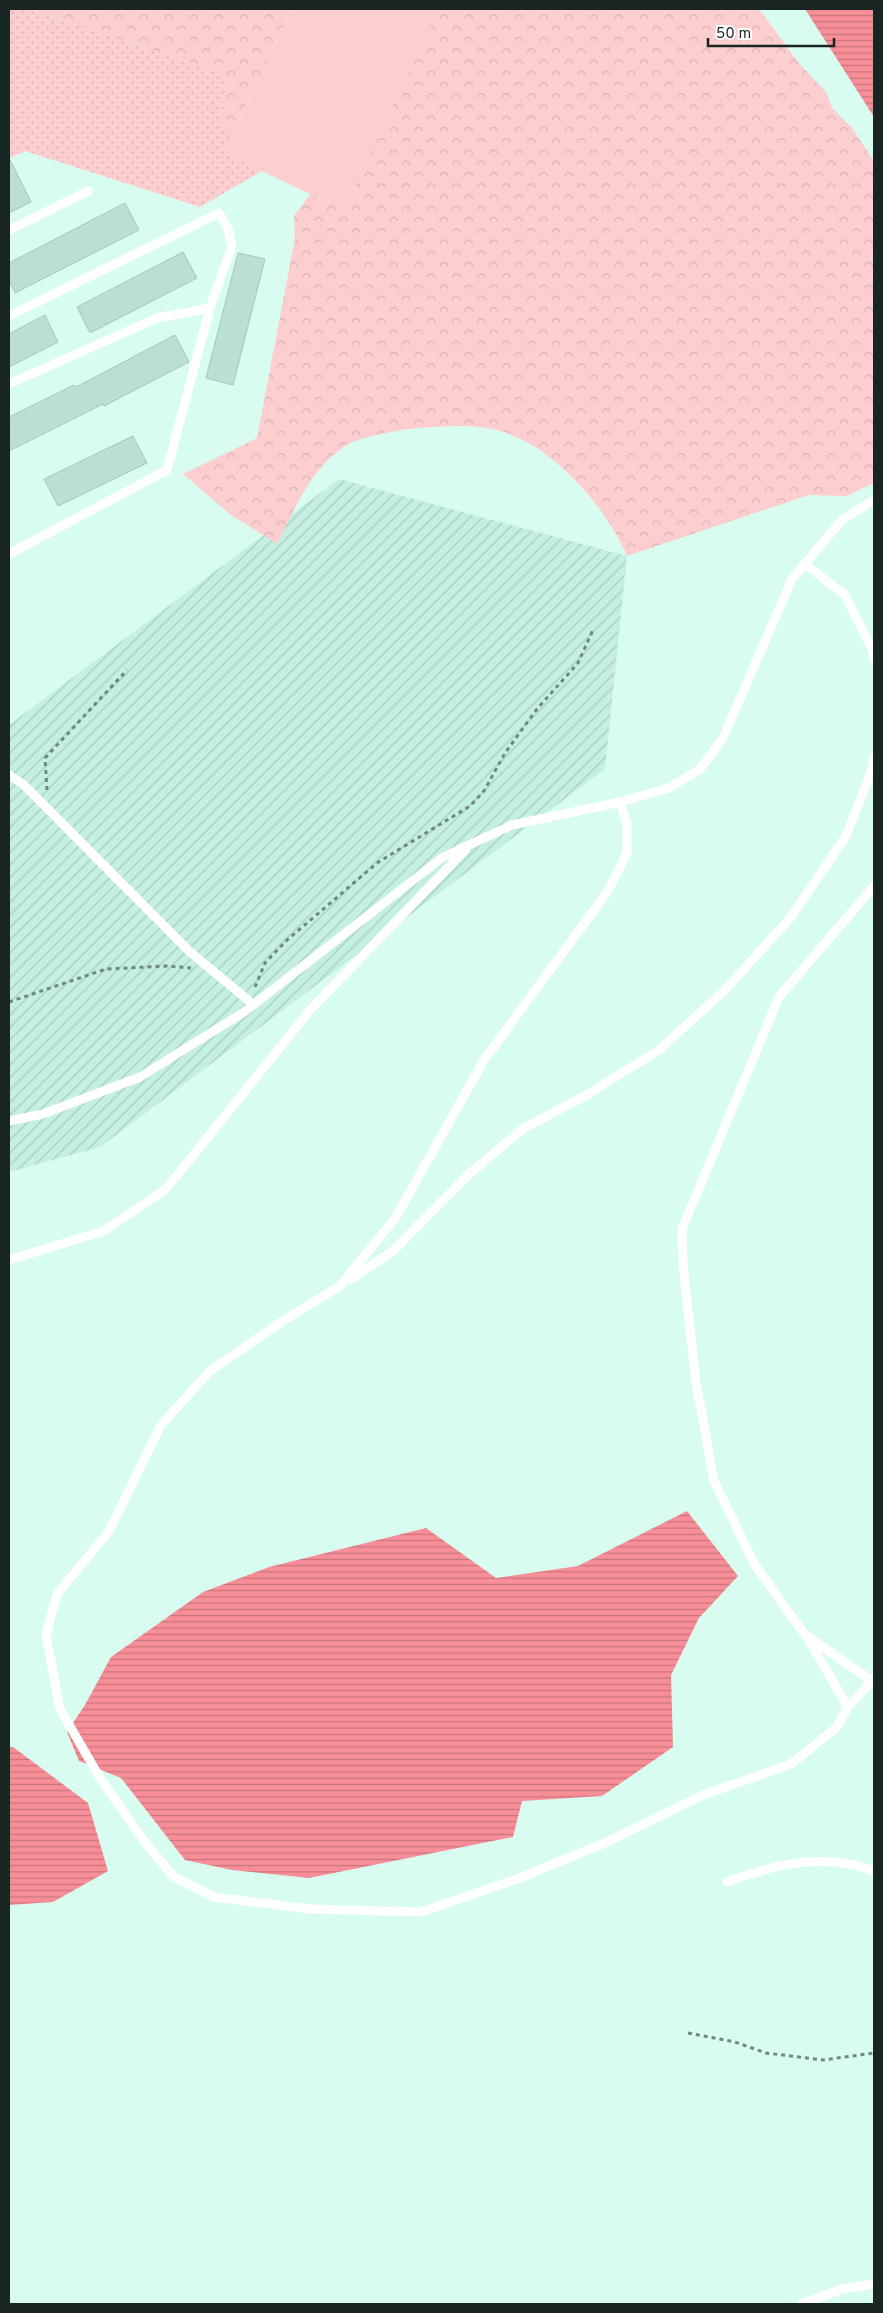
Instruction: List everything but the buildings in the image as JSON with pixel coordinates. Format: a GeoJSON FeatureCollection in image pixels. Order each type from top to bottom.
{"type":"FeatureCollection","features":[{"type":"Feature","properties":{"kind":"lane"},"geometry":{"type":"LineString","coordinates":[[9,230],[88,191]]}},
{"type":"Feature","properties":{"kind":"lane"},"geometry":{"type":"LineString","coordinates":[[9,316],[219,213],[228,229],[232,246],[210,308],[167,470],[9,554]]}},
{"type":"Feature","properties":{"kind":"lane"},"geometry":{"type":"LineString","coordinates":[[9,384],[157,318],[210,308]]}},
{"type":"Feature","properties":{"kind":"lane"},"geometry":{"type":"LineString","coordinates":[[9,1121],[43,1114],[140,1077],[254,1005],[443,857],[512,825],[620,802],[669,788],[700,769],[724,738],[792,579],[842,520],[874,500]]}},
{"type":"Feature","properties":{"kind":"lane"},"geometry":{"type":"LineString","coordinates":[[805,564],[845,595],[872,649],[874,659]]}},
{"type":"Feature","properties":{"kind":"lane"},"geometry":{"type":"LineString","coordinates":[[805,1635],[873,1680],[848,1707],[836,1728],[791,1764],[703,1795],[607,1842],[517,1879],[420,1912],[310,1909],[214,1897],[174,1876],[144,1840],[100,1778],[60,1709],[46,1636],[57,1594],[109,1531],[162,1425],[204,1378],[281,1322],[393,1251],[469,1174],[524,1128],[585,1096],[659,1050],[726,989],[791,917],[846,836],[873,766],[874,757]]}},
{"type":"Feature","properties":{"kind":"lane"},"geometry":{"type":"LineString","coordinates":[[9,775],[23,784],[129,893],[190,952],[254,1005]]}},
{"type":"Feature","properties":{"kind":"lane"},"geometry":{"type":"LineString","coordinates":[[340,1286],[396,1218],[484,1060],[608,892],[627,853],[627,824],[620,802]]}},
{"type":"Feature","properties":{"kind":"lane"},"geometry":{"type":"LineString","coordinates":[[9,1260],[104,1231],[166,1189],[311,1009],[471,844]]}},
{"type":"Feature","properties":{"kind":"lane"},"geometry":{"type":"LineString","coordinates":[[848,1707],[805,1635],[755,1564],[714,1481],[696,1382],[683,1264],[682,1229],[779,997],[874,886]]}},
{"type":"Feature","properties":{"kind":"lane"},"geometry":{"type":"LineString","coordinates":[[727,1882],[763,1869],[809,1860],[855,1863],[874,1871]]}},
{"type":"Feature","properties":{"kind":"lane"},"geometry":{"type":"LineString","coordinates":[[802,2304],[839,2290],[874,2284]]}},
{"type":"Feature","properties":{"kind":"path"},"geometry":{"type":"LineString","coordinates":[[254,1005],[256,982],[265,964],[286,942],[377,863],[470,806],[484,791],[505,753],[537,709],[578,662],[593,630]]}},
{"type":"Feature","properties":{"kind":"path"},"geometry":{"type":"LineString","coordinates":[[48,810],[45,758],[126,670]]}},
{"type":"Feature","properties":{"kind":"path"},"geometry":{"type":"LineString","coordinates":[[9,1002],[106,969],[167,966],[211,970]]}},
{"type":"Feature","properties":{"kind":"path"},"geometry":{"type":"LineString","coordinates":[[688,2033],[735,2042],[766,2053],[823,2060],[874,2053]]}},
{"type":"Feature","properties":{"kind":"shaded area"},"geometry":{"type":"Polygon","coordinates":[[[805,9],[874,9],[874,117],[805,9]]]}},
{"type":"Feature","properties":{"kind":"shaded area"},"geometry":{"type":"Polygon","coordinates":[[[339,479],[627,556],[605,769],[100,1147],[9,1172],[9,725],[339,479]]]}},
{"type":"Feature","properties":{"kind":"shaded area"},"geometry":{"type":"Polygon","coordinates":[[[687,1511],[738,1576],[699,1618],[671,1675],[673,1747],[602,1796],[522,1801],[513,1837],[309,1878],[232,1870],[185,1860],[121,1778],[79,1761],[67,1732],[85,1705],[111,1657],[203,1592],[269,1567],[426,1528],[496,1578],[578,1566],[687,1511]]]}},
{"type":"Feature","properties":{"kind":"shaded area"},"geometry":{"type":"Polygon","coordinates":[[[9,1747],[13,1747],[88,1803],[108,1871],[53,1902],[9,1905],[9,1747]]]}},
{"type":"Feature","properties":{"kind":"green space"},"geometry":{"type":"Polygon","coordinates":[[[9,9],[29,9],[226,75],[220,122],[233,132],[224,153],[262,171],[200,207],[25,151],[9,159],[9,9]]]}},
{"type":"Feature","properties":{"kind":"green space"},"geometry":{"type":"Polygon","coordinates":[[[29,9],[292,9],[233,132],[220,123],[226,75],[29,9]]]}},
{"type":"Feature","properties":{"kind":"green space"},"geometry":{"type":"Polygon","coordinates":[[[292,9],[440,9],[344,210],[223,153],[292,9]]]}},
{"type":"Feature","properties":{"kind":"green space"},"geometry":{"type":"Polygon","coordinates":[[[438,9],[759,9],[798,62],[826,92],[832,108],[852,128],[874,161],[874,483],[847,496],[809,495],[627,556],[607,519],[594,501],[563,468],[546,454],[528,443],[509,434],[487,428],[453,426],[412,429],[370,437],[345,446],[322,466],[313,478],[297,504],[277,544],[231,515],[183,474],[257,438],[295,238],[294,216],[310,194],[344,209],[438,9]]]}}]}
